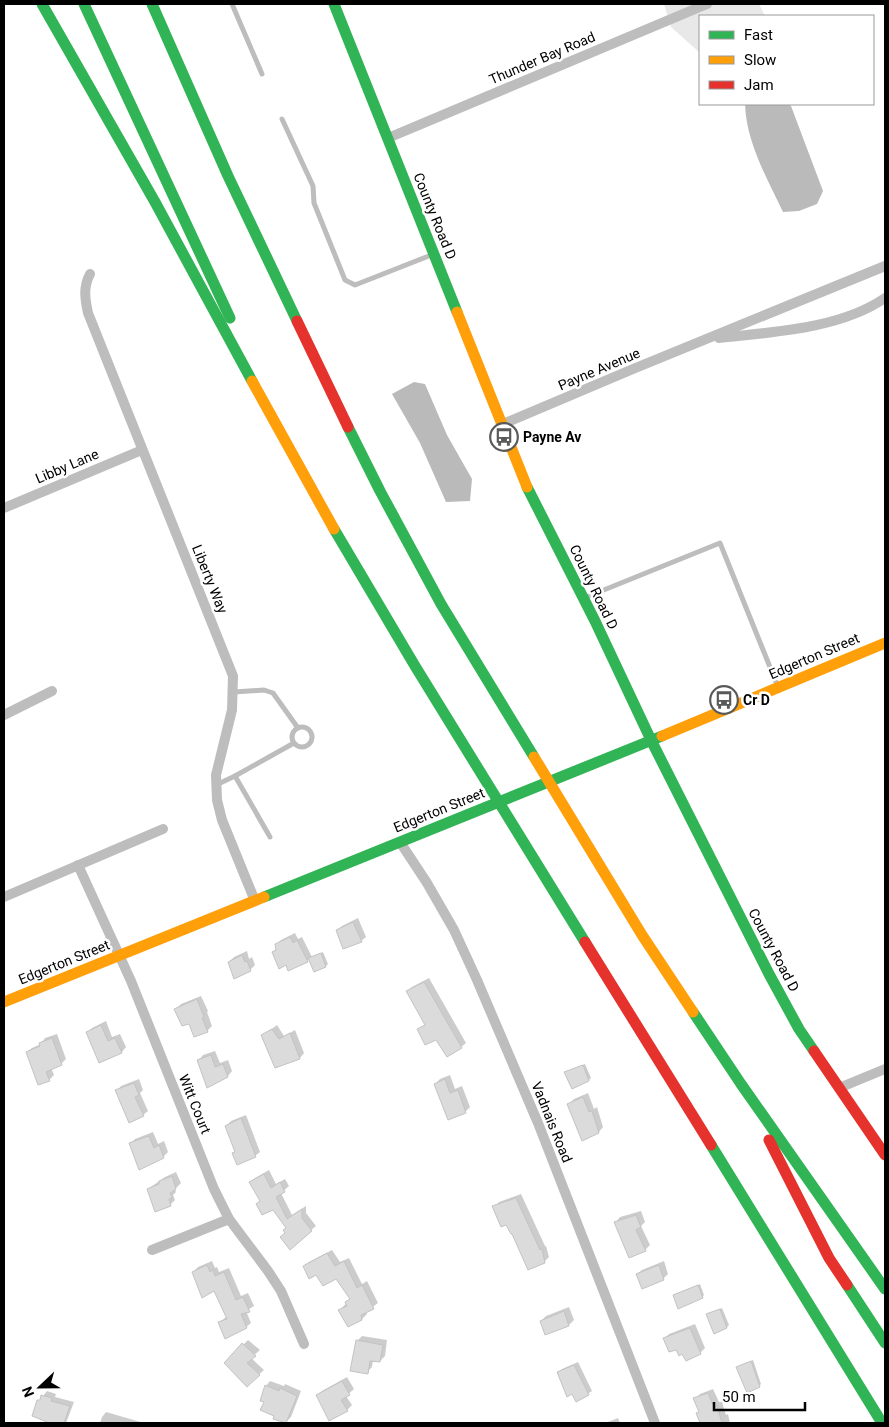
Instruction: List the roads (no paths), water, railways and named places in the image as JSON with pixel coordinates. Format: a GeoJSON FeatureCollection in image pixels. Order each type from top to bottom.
{"type":"FeatureCollection","features":[{"type":"Feature","properties":{"kind":"main road"},"geometry":{"type":"LineString","coordinates":[[30,4],[116,134]]}},
{"type":"Feature","properties":{"kind":"main road"},"geometry":{"type":"LineString","coordinates":[[42,4],[155,202],[312,492],[415,666],[882,1423]]}},
{"type":"Feature","properties":{"kind":"main road"},"geometry":{"type":"LineString","coordinates":[[84,4],[312,492]]}},
{"type":"Feature","properties":{"kind":"main road"},"geometry":{"type":"LineString","coordinates":[[152,4],[228,176],[322,375],[380,491],[441,604],[605,876],[690,1010],[885,1289]]}},
{"type":"Feature","properties":{"kind":"main road","name":"County Road D"},"geometry":{"type":"LineString","coordinates":[[334,4],[528,488],[584,598],[651,740],[769,974],[799,1029],[885,1155]]}},
{"type":"Feature","properties":{"kind":"main road","name":"Edgerton Street"},"geometry":{"type":"LineString","coordinates":[[4,1002],[601,761],[885,643]]}},
{"type":"Feature","properties":{"kind":"main road"},"geometry":{"type":"LineString","coordinates":[[740,1084],[829,1258],[885,1343]]}},
{"type":"Feature","properties":{"kind":"street","name":"Thunder Bay Road"},"geometry":{"type":"LineString","coordinates":[[388,138],[707,4]]}},
{"type":"Feature","properties":{"kind":"street","name":"Payne Avenue"},"geometry":{"type":"LineString","coordinates":[[503,424],[885,266]]}},
{"type":"Feature","properties":{"kind":"street","name":"Liberty Way"},"geometry":{"type":"LineString","coordinates":[[90,274],[85,286],[88,313],[234,676],[232,710],[216,775],[217,800],[222,820],[255,901]]}},
{"type":"Feature","properties":{"kind":"street","name":"Payne Avenue"},"geometry":{"type":"LineString","coordinates":[[706,339],[808,326],[844,317],[876,304],[885,298]]}},
{"type":"Feature","properties":{"kind":"street","name":"Libby Lane"},"geometry":{"type":"LineString","coordinates":[[4,508],[142,450]]}},
{"type":"Feature","properties":{"kind":"street"},"geometry":{"type":"LineString","coordinates":[[4,715],[52,691]]}},
{"type":"Feature","properties":{"kind":"street"},"geometry":{"type":"LineString","coordinates":[[4,897],[163,829]]}},
{"type":"Feature","properties":{"kind":"street","name":"Vadnais Road"},"geometry":{"type":"LineString","coordinates":[[400,842],[427,883],[454,930],[477,980],[538,1123],[655,1423]]}},
{"type":"Feature","properties":{"kind":"street","name":"Witt Court"},"geometry":{"type":"LineString","coordinates":[[78,865],[120,956],[214,1189],[228,1219],[281,1291],[304,1344]]}},
{"type":"Feature","properties":{"kind":"street"},"geometry":{"type":"LineString","coordinates":[[839,1088],[885,1069]]}},
{"type":"Feature","properties":{"kind":"street"},"geometry":{"type":"LineString","coordinates":[[152,1250],[228,1219]]}},
{"type":"Feature","properties":{"kind":"lane"},"geometry":{"type":"LineString","coordinates":[[232,4],[262,74]]}},
{"type":"Feature","properties":{"kind":"lane"},"geometry":{"type":"LineString","coordinates":[[282,119],[313,186],[314,203],[345,280],[355,285],[434,254]]}},
{"type":"Feature","properties":{"kind":"lane"},"geometry":{"type":"LineString","coordinates":[[584,598],[720,543],[778,687]]}},
{"type":"Feature","properties":{"kind":"lane"},"geometry":{"type":"LineString","coordinates":[[234,692],[264,690],[273,693],[298,728]]}},
{"type":"Feature","properties":{"kind":"lane"},"geometry":{"type":"LineString","coordinates":[[304,727],[310,730],[312,740],[306,746],[294,743],[293,733],[298,728],[304,727]]}},
{"type":"Feature","properties":{"kind":"lane"},"geometry":{"type":"LineString","coordinates":[[216,785],[294,743]]}},
{"type":"Feature","properties":{"kind":"lane"},"geometry":{"type":"LineString","coordinates":[[235,776],[270,837]]}},
{"type":"Feature","properties":{"kind":"place","name":"Payne Av"},"geometry":{"type":"Point","coordinates":[504,437]}},
{"type":"Feature","properties":{"kind":"place","name":"Cr D"},"geometry":{"type":"Point","coordinates":[724,700]}}]}
